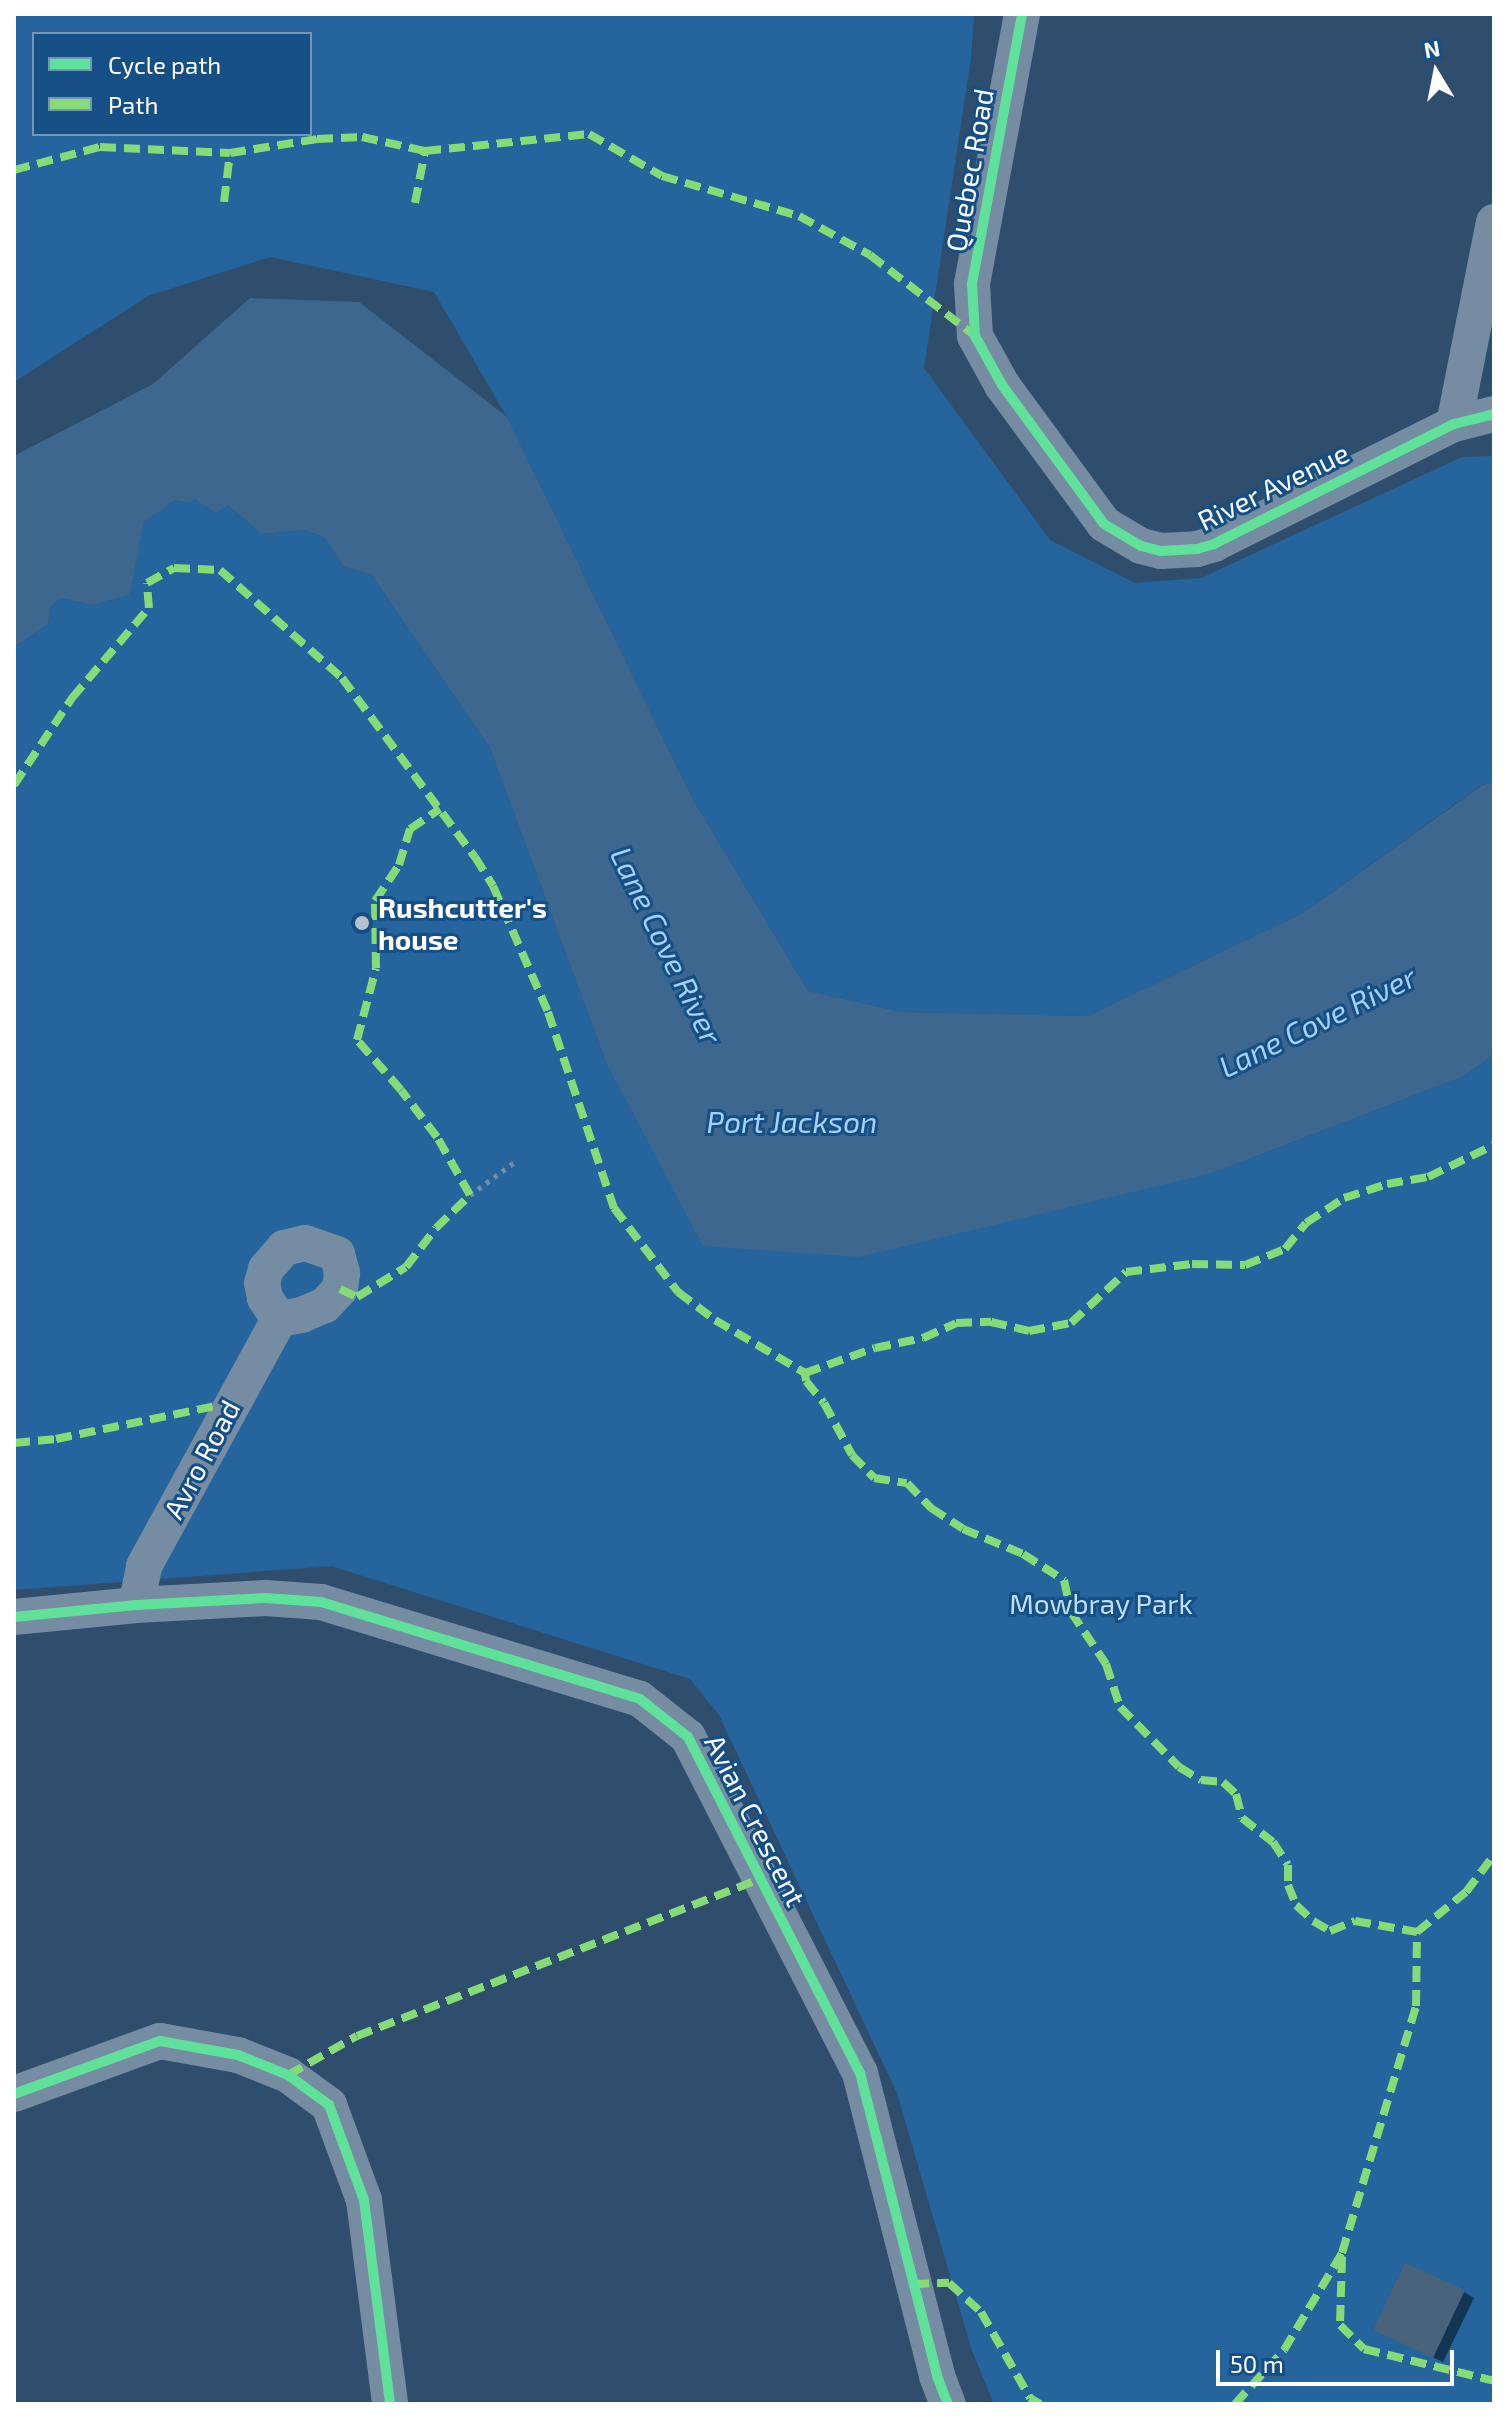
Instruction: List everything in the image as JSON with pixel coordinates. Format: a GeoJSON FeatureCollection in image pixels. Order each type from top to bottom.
{"type":"FeatureCollection","features":[{"type":"Feature","properties":{"kind":"street","name":"Quebec Road"},"geometry":{"type":"LineString","coordinates":[[975,336],[972,284],[1022,14]]}},
{"type":"Feature","properties":{"kind":"street"},"geometry":{"type":"LineString","coordinates":[[1454,424],[1494,222]]}},
{"type":"Feature","properties":{"kind":"street","name":"River Avenue"},"geometry":{"type":"LineString","coordinates":[[975,336],[1002,385],[1104,524],[1121,537],[1161,551],[1197,549],[1214,544],[1454,424],[1494,414]]}},
{"type":"Feature","properties":{"kind":"street","name":"Avro Road"},"geometry":{"type":"LineString","coordinates":[[136,1605],[144,1566],[279,1319]]}},
{"type":"Feature","properties":{"kind":"street","name":"Avian Crescent"},"geometry":{"type":"LineString","coordinates":[[14,1617],[136,1605],[266,1598],[321,1602],[640,1699],[688,1737],[860,2073],[937,2376],[948,2404]]}},
{"type":"Feature","properties":{"kind":"street"},"geometry":{"type":"LineString","coordinates":[[14,2094],[160,2041],[238,2055],[288,2075],[329,2105],[364,2200],[390,2404]]}},
{"type":"Feature","properties":{"kind":"path"},"geometry":{"type":"LineString","coordinates":[[470,1195],[516,1161]]}},
{"type":"Feature","properties":{"kind":"green space"},"geometry":{"type":"Polygon","coordinates":[[[14,14],[974,14],[971,58],[924,368],[1050,540],[1135,583],[1201,578],[1462,457],[1494,456],[1494,781],[1480,786],[1303,913],[1088,1016],[902,1012],[808,991],[692,798],[507,417],[434,292],[270,257],[148,296],[14,382],[14,14]]]}},
{"type":"Feature","properties":{"kind":"green space","name":"Mowbray Park"},"geometry":{"type":"Polygon","coordinates":[[[195,499],[228,505],[261,534],[306,530],[325,538],[344,567],[371,574],[490,748],[606,1062],[1212,1173],[1464,1076],[1494,1054],[1494,2404],[994,2404],[971,2348],[897,2093],[719,1715],[690,1679],[331,1566],[14,1590],[14,647],[48,624],[51,606],[61,598],[92,605],[130,595],[144,522],[175,500],[189,503],[195,499]]]}},
{"type":"Feature","properties":{"kind":"water","name":"Port Jackson"},"geometry":{"type":"Polygon","coordinates":[[[250,298],[359,302],[507,417],[692,798],[808,991],[902,1012],[1088,1016],[1303,913],[1481,786],[1494,781],[1494,1054],[1464,1076],[1212,1173],[859,1257],[703,1246],[606,1062],[490,748],[371,574],[344,567],[325,538],[306,530],[261,534],[228,505],[216,513],[195,499],[189,503],[175,500],[144,522],[130,595],[92,605],[61,598],[51,606],[48,624],[14,647],[14,456],[153,384],[250,298]]]}},
{"type":"Feature","properties":{"kind":"building"},"geometry":{"type":"Polygon","coordinates":[[[1405,2263],[1465,2290],[1433,2358],[1373,2330],[1405,2263]]]}},
{"type":"Feature","properties":{"kind":"marked path"},"geometry":{"type":"LineString","coordinates":[[14,170],[100,147],[230,153],[317,139],[362,137],[425,151],[589,134],[662,176],[799,216],[870,255],[975,336]]}},
{"type":"Feature","properties":{"kind":"marked path"},"geometry":{"type":"LineString","coordinates":[[415,203],[425,151]]}},
{"type":"Feature","properties":{"kind":"marked path"},"geometry":{"type":"LineString","coordinates":[[224,202],[230,153]]}},
{"type":"Feature","properties":{"kind":"marked path"},"geometry":{"type":"LineString","coordinates":[[14,785],[72,698],[149,608],[147,583],[174,568],[220,570],[342,678],[475,857],[493,886],[548,1012],[614,1208],[678,1292],[715,1320],[805,1373],[875,1348],[923,1338],[956,1323],[991,1322],[1029,1331],[1071,1323],[1126,1272],[1192,1264],[1245,1265],[1285,1249],[1306,1223],[1344,1198],[1387,1184],[1428,1177],[1494,1145]]}},
{"type":"Feature","properties":{"kind":"marked path"},"geometry":{"type":"LineString","coordinates":[[340,1289],[357,1297],[406,1267],[436,1228],[470,1195],[437,1137],[357,1040],[376,968],[375,901],[399,865],[410,829],[440,809]]}},
{"type":"Feature","properties":{"kind":"marked path"},"geometry":{"type":"LineString","coordinates":[[805,1373],[806,1381],[824,1403],[852,1455],[874,1478],[907,1483],[931,1508],[963,1529],[1023,1554],[1064,1580],[1071,1612],[1106,1664],[1120,1707],[1179,1767],[1201,1780],[1223,1782],[1236,1794],[1242,1818],[1273,1842],[1288,1865],[1288,1885],[1296,1905],[1313,1921],[1330,1931],[1355,1921],[1417,1932],[1466,1892],[1494,1855]]}},
{"type":"Feature","properties":{"kind":"marked path"},"geometry":{"type":"LineString","coordinates":[[14,1443],[56,1439],[230,1403]]}},
{"type":"Feature","properties":{"kind":"marked path"},"geometry":{"type":"LineString","coordinates":[[288,2075],[357,2036],[760,1879]]}},
{"type":"Feature","properties":{"kind":"marked path"},"geometry":{"type":"LineString","coordinates":[[1235,2404],[1284,2350],[1342,2253],[1416,2006],[1417,1932]]}},
{"type":"Feature","properties":{"kind":"marked path"},"geometry":{"type":"LineString","coordinates":[[1342,2257],[1340,2325],[1364,2349],[1494,2381]]}},
{"type":"Feature","properties":{"kind":"marked path"},"geometry":{"type":"LineString","coordinates":[[913,2284],[949,2283],[981,2312],[1030,2398],[1040,2404]]}},
{"type":"Feature","properties":{"kind":"cycle path"},"geometry":{"type":"LineString","coordinates":[[1022,14],[972,284],[975,336],[1002,385],[1104,524],[1141,546],[1161,551],[1197,549],[1214,544],[1454,424],[1494,414]]}},
{"type":"Feature","properties":{"kind":"cycle path"},"geometry":{"type":"LineString","coordinates":[[14,1617],[136,1605],[266,1598],[321,1602],[640,1699],[688,1737],[860,2073],[937,2376],[948,2404]]}},
{"type":"Feature","properties":{"kind":"cycle path"},"geometry":{"type":"LineString","coordinates":[[14,2094],[160,2041],[238,2055],[288,2075],[329,2105],[364,2200],[390,2404]]}},
{"type":"Feature","properties":{"kind":"place","name":"Rushcutter's house"},"geometry":{"type":"Point","coordinates":[362,923]}},
{"type":"Feature","properties":{"kind":"water label","name":"Lane Cove River"},"geometry":{"type":"Point","coordinates":[667,945]}},
{"type":"Feature","properties":{"kind":"water label","name":"Lane Cove River"},"geometry":{"type":"Point","coordinates":[1317,1021]}}]}
